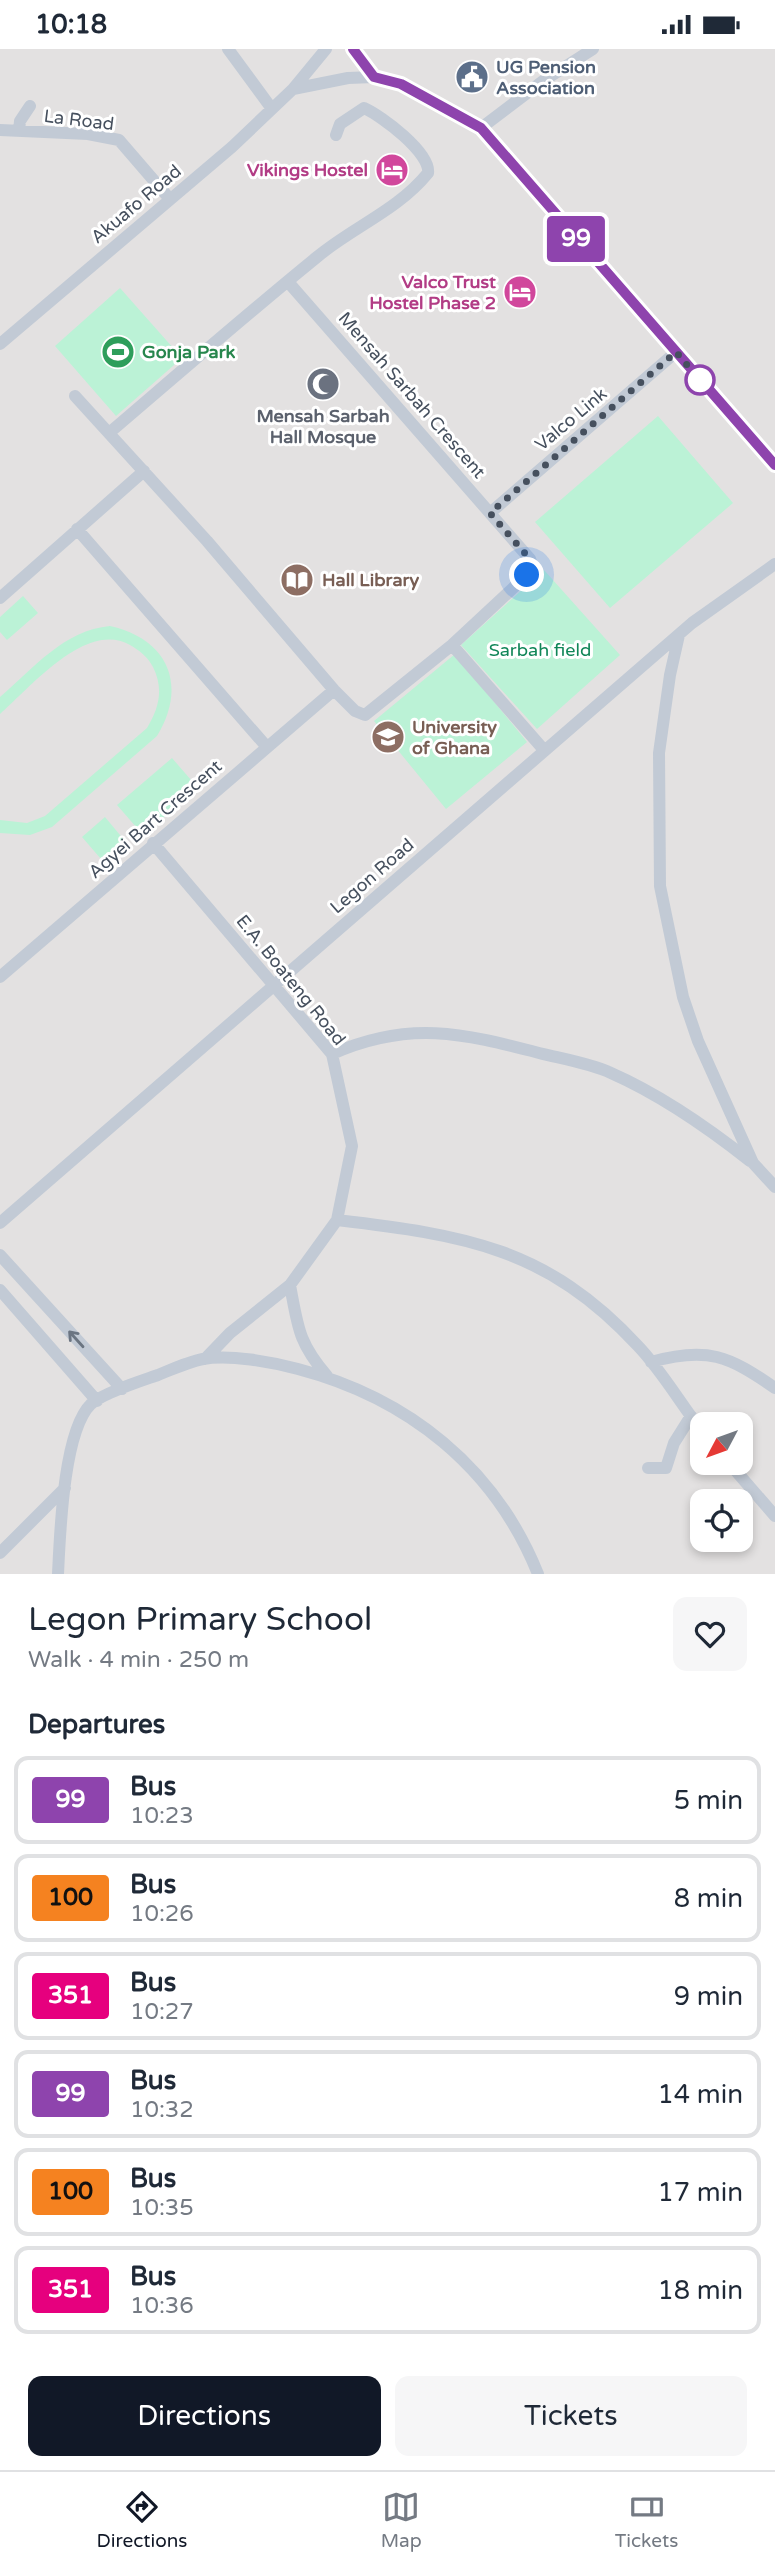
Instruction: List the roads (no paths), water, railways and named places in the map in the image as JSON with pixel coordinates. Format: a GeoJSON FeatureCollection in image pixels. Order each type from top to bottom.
{"type":"FeatureCollection","features":[{"type":"Feature","properties":{"kind":"street"},"geometry":{"type":"LineString","coordinates":[[228,49],[272,109]]}},
{"type":"Feature","properties":{"kind":"street","name":"Akuafo Road"},"geometry":{"type":"LineString","coordinates":[[0,344],[272,109],[293,89],[326,49]]}},
{"type":"Feature","properties":{"kind":"street"},"geometry":{"type":"LineString","coordinates":[[353,49],[374,77]]}},
{"type":"Feature","properties":{"kind":"street"},"geometry":{"type":"LineString","coordinates":[[481,128],[543,81],[593,49]]}},
{"type":"Feature","properties":{"kind":"street"},"geometry":{"type":"LineString","coordinates":[[293,89],[374,77],[401,84],[481,128],[775,465]]}},
{"type":"Feature","properties":{"kind":"street"},"geometry":{"type":"LineString","coordinates":[[19,131],[20,121],[30,106]]}},
{"type":"Feature","properties":{"kind":"street"},"geometry":{"type":"LineString","coordinates":[[109,433],[327,249],[358,226],[374,220],[428,173],[425,157],[391,126],[364,107],[340,124],[336,135]]}},
{"type":"Feature","properties":{"kind":"street","name":"La Road"},"geometry":{"type":"LineString","coordinates":[[0,130],[88,134],[119,141],[169,198]]}},
{"type":"Feature","properties":{"kind":"street","name":"Mensah Sarbah Crescent"},"geometry":{"type":"LineString","coordinates":[[289,283],[530,559],[530,571],[452,645],[369,713],[362,715],[355,711],[334,690]]}},
{"type":"Feature","properties":{"kind":"street","name":"Valco Link"},"geometry":{"type":"LineString","coordinates":[[490,513],[676,352]]}},
{"type":"Feature","properties":{"kind":"street"},"geometry":{"type":"LineString","coordinates":[[75,396],[144,471],[334,690]]}},
{"type":"Feature","properties":{"kind":"street"},"geometry":{"type":"LineString","coordinates":[[0,598],[144,471]]}},
{"type":"Feature","properties":{"kind":"street"},"geometry":{"type":"LineString","coordinates":[[77,529],[266,747]]}},
{"type":"Feature","properties":{"kind":"street","name":"Legon Road"},"geometry":{"type":"LineString","coordinates":[[0,1223],[680,634],[775,564]]}},
{"type":"Feature","properties":{"kind":"street"},"geometry":{"type":"LineString","coordinates":[[680,634],[670,675],[659,753],[660,886],[683,997],[698,1041],[753,1163]]}},
{"type":"Feature","properties":{"kind":"street"},"geometry":{"type":"LineString","coordinates":[[452,645],[544,750]]}},
{"type":"Feature","properties":{"kind":"street","name":"Agyei Bart Crescent"},"geometry":{"type":"LineString","coordinates":[[0,977],[334,690]]}},
{"type":"Feature","properties":{"kind":"street","name":"E.A. Boateng Road"},"geometry":{"type":"LineString","coordinates":[[153,843],[332,1054],[352,1146],[337,1220],[290,1285],[230,1333],[205,1359]]}},
{"type":"Feature","properties":{"kind":"street"},"geometry":{"type":"LineString","coordinates":[[332,1054],[383,1037],[445,1032],[545,1054],[610,1072],[682,1111],[753,1163],[775,1187]]}},
{"type":"Feature","properties":{"kind":"street"},"geometry":{"type":"LineString","coordinates":[[337,1220],[425,1230],[516,1255],[608,1315],[651,1361],[690,1415]]}},
{"type":"Feature","properties":{"kind":"street"},"geometry":{"type":"LineString","coordinates":[[0,1255],[122,1389]]}},
{"type":"Feature","properties":{"kind":"street"},"geometry":{"type":"LineString","coordinates":[[290,1285],[299,1336],[308,1354],[327,1376]]}},
{"type":"Feature","properties":{"kind":"street"},"geometry":{"type":"LineString","coordinates":[[0,1290],[97,1401]]}},
{"type":"Feature","properties":{"kind":"street"},"geometry":{"type":"LineString","coordinates":[[651,1361],[689,1353],[707,1353],[741,1364],[775,1388]]}},
{"type":"Feature","properties":{"kind":"street"},"geometry":{"type":"LineString","coordinates":[[58,1574],[65,1488],[78,1424],[91,1403],[205,1359],[271,1362],[327,1376],[385,1401],[435,1432],[475,1472],[503,1509],[538,1574]]}},
{"type":"Feature","properties":{"kind":"street"},"geometry":{"type":"LineString","coordinates":[[648,1468],[666,1468],[674,1444],[690,1418]]}},
{"type":"Feature","properties":{"kind":"street"},"geometry":{"type":"LineString","coordinates":[[739,1475],[775,1516]]}},
{"type":"Feature","properties":{"kind":"street"},"geometry":{"type":"LineString","coordinates":[[0,1553],[65,1488]]}},
{"type":"Feature","properties":{"kind":"place","name":"UG Pension Association"},"geometry":{"type":"Point","coordinates":[472,77]}},
{"type":"Feature","properties":{"kind":"place","name":"Vikings Hostel"},"geometry":{"type":"Point","coordinates":[392,170]}},
{"type":"Feature","properties":{"kind":"place","name":"Valco Trust Hostel Phase 2"},"geometry":{"type":"Point","coordinates":[520,292]}},
{"type":"Feature","properties":{"kind":"place","name":"Gonja Park"},"geometry":{"type":"Point","coordinates":[118,352]}},
{"type":"Feature","properties":{"kind":"place","name":"Mensah Sarbah Hall Mosque"},"geometry":{"type":"Point","coordinates":[323,384]}},
{"type":"Feature","properties":{"kind":"place","name":"Hall Library"},"geometry":{"type":"Point","coordinates":[297,580]}},
{"type":"Feature","properties":{"kind":"place","name":"University of Ghana"},"geometry":{"type":"Point","coordinates":[388,737]}},
{"type":"Feature","properties":{"kind":"park label","name":"Sarbah field"},"geometry":{"type":"Point","coordinates":[540,650]}}]}
